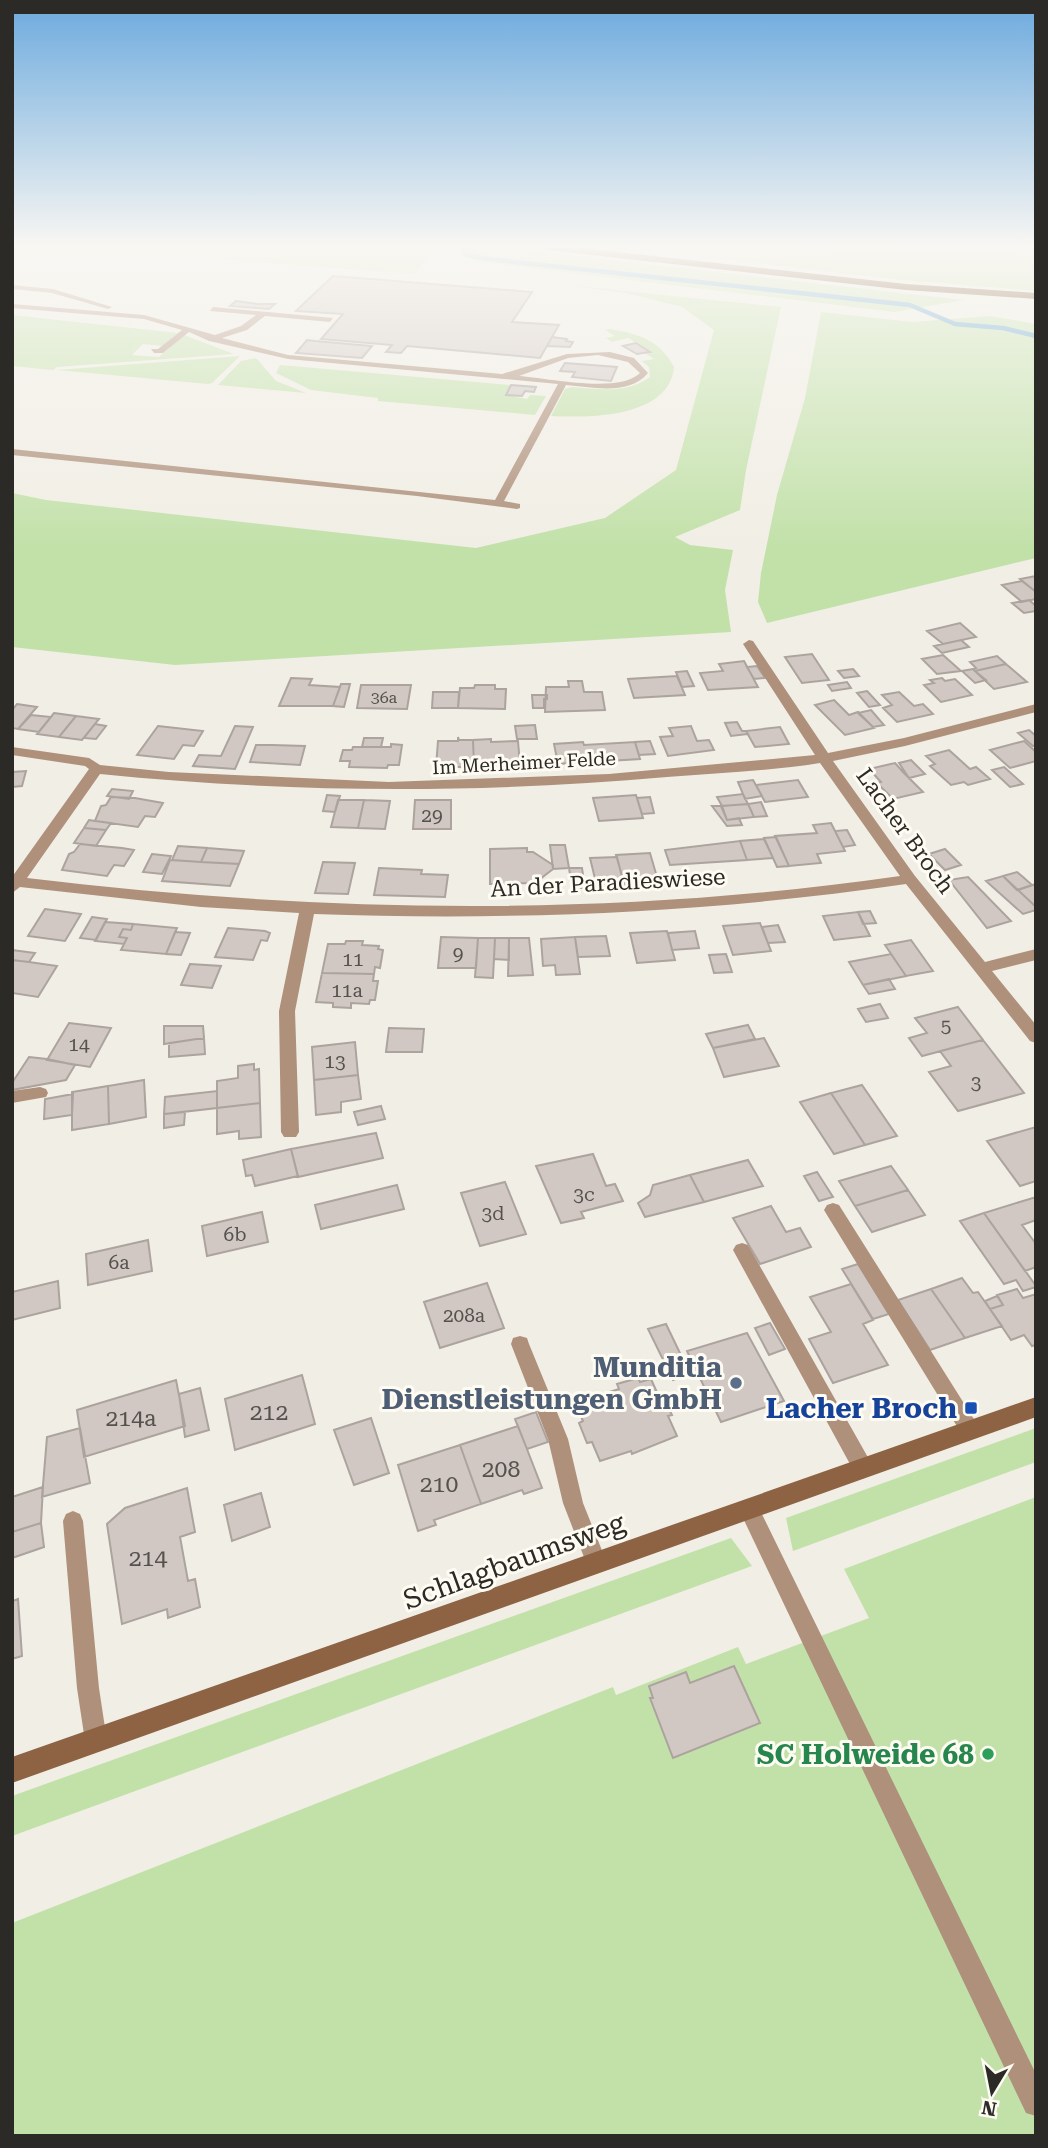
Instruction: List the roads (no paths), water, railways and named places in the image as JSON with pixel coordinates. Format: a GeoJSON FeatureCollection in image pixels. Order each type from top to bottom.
{"type":"FeatureCollection","features":[{"type":"Feature","properties":{"kind":"main road","name":"Schlagbaumsweg"},"geometry":{"type":"LineString","coordinates":[[12,1770],[1036,1407]]}},
{"type":"Feature","properties":{"kind":"street","name":"Lacher Broch"},"geometry":{"type":"LineString","coordinates":[[749,644],[824,758],[910,878],[1036,1037]]}},
{"type":"Feature","properties":{"kind":"street","name":"Im Merheimer Felde"},"geometry":{"type":"LineString","coordinates":[[12,751],[89,762],[96,769],[191,780],[428,787],[610,779],[824,758],[1036,708]]}},
{"type":"Feature","properties":{"kind":"street"},"geometry":{"type":"LineString","coordinates":[[15,885],[96,769]]}},
{"type":"Feature","properties":{"kind":"street","name":"An der Paradieswiese"},"geometry":{"type":"LineString","coordinates":[[15,885],[130,897],[307,910],[445,914],[604,909],[857,887],[910,878]]}},
{"type":"Feature","properties":{"kind":"street"},"geometry":{"type":"LineString","coordinates":[[290,1132],[287,1011],[307,910]]}},
{"type":"Feature","properties":{"kind":"street"},"geometry":{"type":"LineString","coordinates":[[982,968],[1036,954]]}},
{"type":"Feature","properties":{"kind":"lane"},"geometry":{"type":"LineString","coordinates":[[154,351],[165,347]]}},
{"type":"Feature","properties":{"kind":"lane"},"geometry":{"type":"LineString","coordinates":[[240,347],[267,355],[499,377],[563,383],[620,385],[640,378],[644,373],[635,362],[622,357],[579,354],[526,372],[499,377]]}},
{"type":"Feature","properties":{"kind":"lane"},"geometry":{"type":"LineString","coordinates":[[497,504],[563,383]]}},
{"type":"Feature","properties":{"kind":"lane"},"geometry":{"type":"LineString","coordinates":[[12,452],[417,493],[516,506]]}},
{"type":"Feature","properties":{"kind":"lane"},"geometry":{"type":"LineString","coordinates":[[12,1097],[40,1093]]}},
{"type":"Feature","properties":{"kind":"lane"},"geometry":{"type":"LineString","coordinates":[[833,1210],[970,1430]]}},
{"type":"Feature","properties":{"kind":"lane"},"geometry":{"type":"LineString","coordinates":[[742,1250],[863,1468]]}},
{"type":"Feature","properties":{"kind":"lane"},"geometry":{"type":"LineString","coordinates":[[520,1344],[558,1439],[573,1503],[596,1563]]}},
{"type":"Feature","properties":{"kind":"lane"},"geometry":{"type":"LineString","coordinates":[[749,1508],[1036,2103]]}},
{"type":"Feature","properties":{"kind":"lane"},"geometry":{"type":"LineString","coordinates":[[73,1521],[88,1688],[96,1741]]}},
{"type":"Feature","properties":{"kind":"place","name":"Munditia Dienstleistungen GmbH"},"geometry":{"type":"Point","coordinates":[736,1383]}},
{"type":"Feature","properties":{"kind":"place","name":"Lacher Broch"},"geometry":{"type":"Point","coordinates":[971,1408]}},
{"type":"Feature","properties":{"kind":"place","name":"SC Holweide 68"},"geometry":{"type":"Point","coordinates":[988,1754]}}]}
